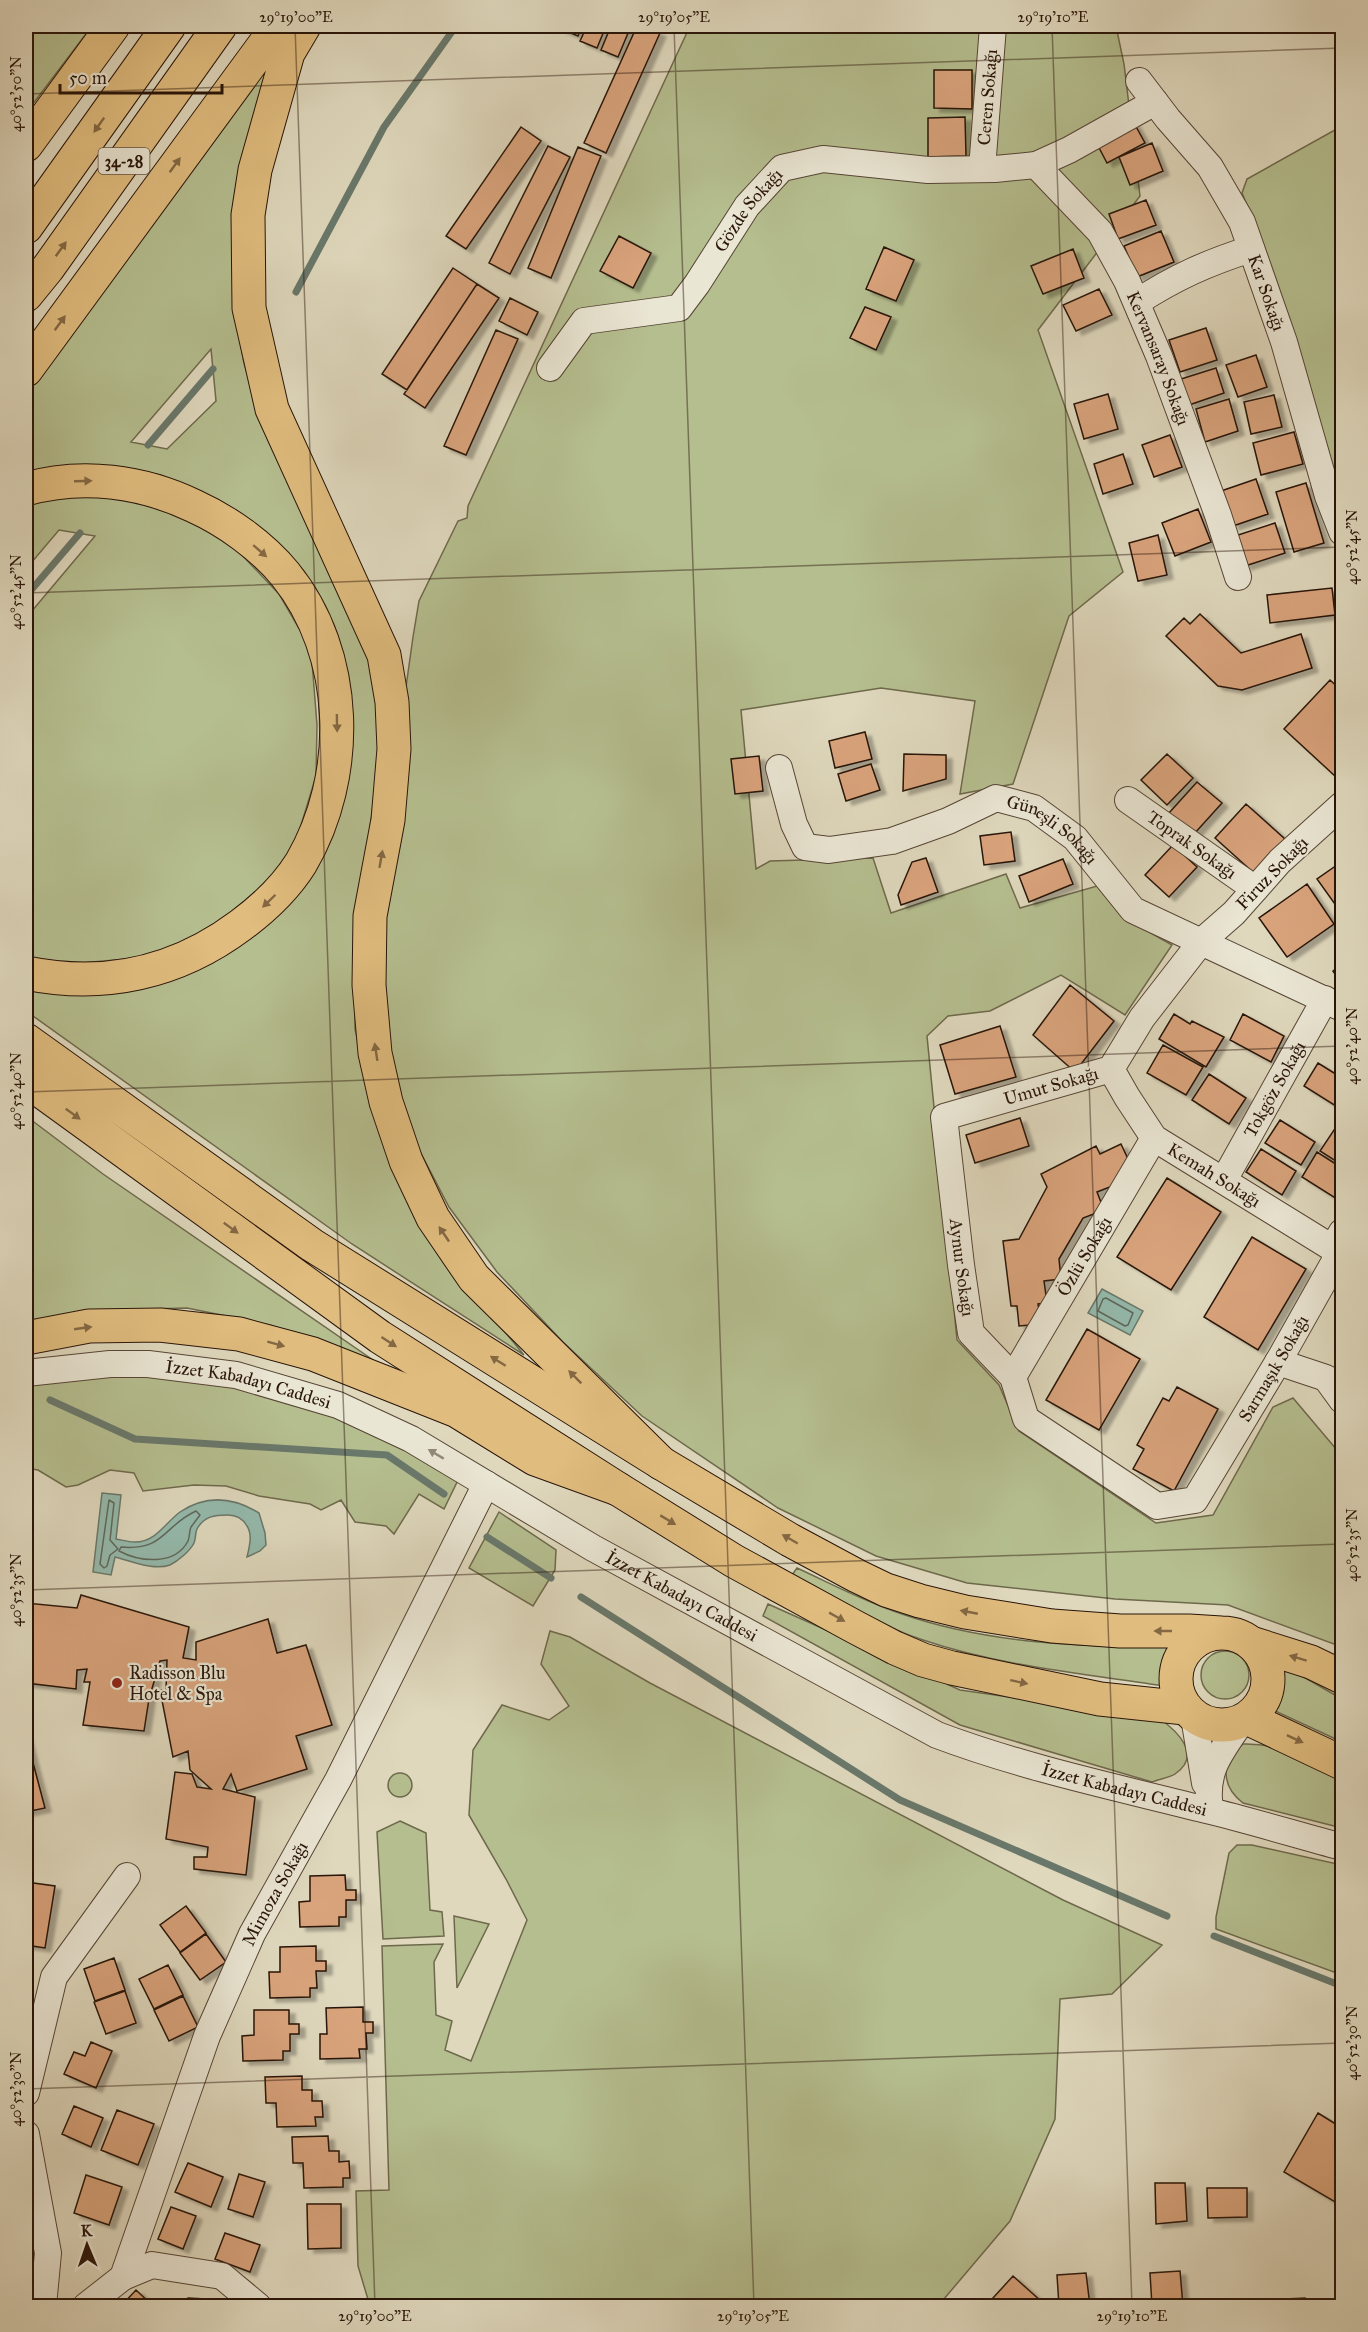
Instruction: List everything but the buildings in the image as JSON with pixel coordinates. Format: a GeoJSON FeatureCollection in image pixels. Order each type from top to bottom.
{"type":"FeatureCollection","features":[{"type":"Feature","properties":{"kind":"main road"},"geometry":{"type":"LineString","coordinates":[[26,145],[113,26]]}},
{"type":"Feature","properties":{"kind":"main road","name":"34-28"},"geometry":{"type":"LineString","coordinates":[[26,228],[169,26]]}},
{"type":"Feature","properties":{"kind":"main road","name":"34-28"},"geometry":{"type":"LineString","coordinates":[[26,295],[48,268],[220,26]]}},
{"type":"Feature","properties":{"kind":"main road"},"geometry":{"type":"LineString","coordinates":[[26,370],[278,26]]}},
{"type":"Feature","properties":{"kind":"main road"},"geometry":{"type":"LineString","coordinates":[[304,26],[288,53],[255,170],[248,215],[249,308],[272,410],[384,655],[390,690],[394,749],[388,820],[370,916],[369,985],[375,1053],[386,1102],[406,1161],[434,1218],[474,1278],[661,1463]]}},
{"type":"Feature","properties":{"kind":"main road"},"geometry":{"type":"LineString","coordinates":[[26,489],[69,482],[93,481],[138,485],[176,497],[208,512],[236,532],[261,551],[285,574],[303,601],[326,654],[336,699],[337,722],[334,770],[312,842],[288,881],[253,916],[223,938],[167,967],[92,980],[43,977],[26,973]]}},
{"type":"Feature","properties":{"kind":"main road"},"geometry":{"type":"LineString","coordinates":[[26,1040],[312,1245],[661,1463],[790,1540],[857,1576],[886,1590],[965,1612],[1052,1626],[1120,1631],[1189,1630],[1236,1638],[1311,1662],[1342,1677]]}},
{"type":"Feature","properties":{"kind":"main road"},"geometry":{"type":"LineString","coordinates":[[26,1080],[380,1337],[734,1561],[895,1648],[923,1660],[1100,1699],[1190,1713],[1209,1724],[1225,1726],[1244,1720],[1254,1713],[1263,1700],[1268,1685],[1267,1670],[1261,1655],[1236,1638],[1207,1635],[1194,1642],[1183,1653],[1177,1666],[1175,1681],[1178,1696],[1190,1713]]}},
{"type":"Feature","properties":{"kind":"main road"},"geometry":{"type":"LineString","coordinates":[[26,1338],[89,1326],[160,1324],[238,1334],[313,1354],[457,1411],[535,1459],[618,1489]]}},
{"type":"Feature","properties":{"kind":"main road"},"geometry":{"type":"LineString","coordinates":[[1244,1720],[1342,1763]]}},
{"type":"Feature","properties":{"kind":"street","name":"Ceren Sokağı"},"geometry":{"type":"LineString","coordinates":[[982,169],[993,26]]}},
{"type":"Feature","properties":{"kind":"street","name":"Kar Sokağı"},"geometry":{"type":"LineString","coordinates":[[1138,81],[1210,167],[1242,222],[1284,342],[1328,496],[1342,532]]}},
{"type":"Feature","properties":{"kind":"street"},"geometry":{"type":"LineString","coordinates":[[1036,165],[1069,150],[1155,102]]}},
{"type":"Feature","properties":{"kind":"street","name":"Gözde Sokağı"},"geometry":{"type":"LineString","coordinates":[[550,368],[584,321],[679,308],[747,206],[782,168],[823,159],[928,170],[1036,165]]}},
{"type":"Feature","properties":{"kind":"street","name":"Kervansaray Sokağı"},"geometry":{"type":"LineString","coordinates":[[1036,165],[1100,232],[1128,281],[1159,356],[1238,577]]}},
{"type":"Feature","properties":{"kind":"street"},"geometry":{"type":"LineString","coordinates":[[1137,302],[1161,286],[1205,264],[1251,249]]}},
{"type":"Feature","properties":{"kind":"street","name":"Güneşli Sokağı"},"geometry":{"type":"LineString","coordinates":[[779,768],[794,824],[805,847],[829,850],[892,841],[948,821],[996,798],[1034,808],[1075,838],[1132,909],[1334,1004]]}},
{"type":"Feature","properties":{"kind":"street","name":"Toprak Sokağı"},"geometry":{"type":"LineString","coordinates":[[1128,800],[1254,889]]}},
{"type":"Feature","properties":{"kind":"street","name":"Firuz Sokağı"},"geometry":{"type":"LineString","coordinates":[[1201,942],[1234,913],[1280,861],[1342,805]]}},
{"type":"Feature","properties":{"kind":"street","name":"Umut Sokağı"},"geometry":{"type":"LineString","coordinates":[[944,1117],[1111,1069],[1142,1018],[1201,942]]}},
{"type":"Feature","properties":{"kind":"street","name":"Tokgöz Sokağı"},"geometry":{"type":"LineString","coordinates":[[1224,1180],[1334,1004]]}},
{"type":"Feature","properties":{"kind":"street","name":"Kemah Sokağı"},"geometry":{"type":"LineString","coordinates":[[1111,1069],[1126,1097],[1154,1138],[1342,1246]]}},
{"type":"Feature","properties":{"kind":"street","name":"Aynur Sokağı"},"geometry":{"type":"LineString","coordinates":[[944,1117],[971,1333],[1013,1377],[1026,1419],[1157,1506],[1195,1500]]}},
{"type":"Feature","properties":{"kind":"street","name":"Özlü Sokağı"},"geometry":{"type":"LineString","coordinates":[[1013,1377],[1154,1138]]}},
{"type":"Feature","properties":{"kind":"street","name":"Sarmaşık Sokağı"},"geometry":{"type":"LineString","coordinates":[[1195,1500],[1278,1362],[1342,1246]]}},
{"type":"Feature","properties":{"kind":"street"},"geometry":{"type":"LineString","coordinates":[[1278,1362],[1326,1378],[1342,1400]]}},
{"type":"Feature","properties":{"kind":"street","name":"İzzet Kabadayı Caddesi"},"geometry":{"type":"LineString","coordinates":[[26,1373],[110,1364],[148,1364],[236,1375],[338,1405],[411,1439],[593,1548],[937,1735],[986,1754],[1029,1767],[1210,1810],[1342,1847]]}},
{"type":"Feature","properties":{"kind":"street","name":"Mimoza Sokağı"},"geometry":{"type":"LineString","coordinates":[[123,2277],[207,2036],[252,1934],[338,1780],[486,1484]]}},
{"type":"Feature","properties":{"kind":"street"},"geometry":{"type":"LineString","coordinates":[[1190,1713],[1210,1810]]}},
{"type":"Feature","properties":{"kind":"street"},"geometry":{"type":"LineString","coordinates":[[1210,1810],[1209,1776],[1216,1757],[1244,1720]]}},
{"type":"Feature","properties":{"kind":"street"},"geometry":{"type":"LineString","coordinates":[[26,2093],[54,1977],[127,1876]]}},
{"type":"Feature","properties":{"kind":"street"},"geometry":{"type":"LineString","coordinates":[[26,2134],[48,2253],[43,2307]]}},
{"type":"Feature","properties":{"kind":"street"},"geometry":{"type":"LineString","coordinates":[[86,2307],[123,2277],[152,2265],[222,2276],[258,2307]]}},
{"type":"Feature","properties":{"kind":"green space"},"geometry":{"type":"Polygon","coordinates":[[[26,26],[92,26],[26,113],[26,26]]]}},
{"type":"Feature","properties":{"kind":"green space"},"geometry":{"type":"Polygon","coordinates":[[[690,26],[1116,26],[1124,64],[1140,196],[1038,330],[1123,572],[1069,616],[1013,784],[960,794],[975,701],[881,688],[741,710],[756,869],[770,861],[873,858],[891,913],[1006,874],[1020,908],[1097,886],[1121,916],[1172,945],[1125,1015],[1061,975],[990,1011],[948,1016],[927,1036],[957,1340],[999,1385],[1019,1431],[1156,1523],[1213,1515],[1273,1407],[1293,1398],[1342,1456],[1342,1647],[1228,1605],[1115,1599],[967,1583],[876,1556],[778,1508],[642,1416],[563,1342],[497,1272],[449,1207],[413,1138],[392,1079],[383,951],[405,694],[419,601],[458,521],[467,518],[468,506],[690,26]]]}},
{"type":"Feature","properties":{"kind":"green space"},"geometry":{"type":"Polygon","coordinates":[[[277,45],[236,319],[244,363],[257,407],[368,651],[377,695],[381,742],[354,952],[355,1029],[369,1095],[391,1166],[422,1231],[524,1355],[352,1244],[26,1011],[26,985],[75,990],[292,897],[340,656],[208,495],[161,475],[100,465],[26,477],[26,392],[277,45]],[[211,349],[131,442],[167,449],[216,401],[211,349]]]}},
{"type":"Feature","properties":{"kind":"green space"},"geometry":{"type":"Polygon","coordinates":[[[1342,126],[1342,496],[1336,492],[1265,250],[1242,193],[1247,179],[1342,126]]]}},
{"type":"Feature","properties":{"kind":"green space"},"geometry":{"type":"Polygon","coordinates":[[[58,489],[133,497],[219,531],[279,594],[311,649],[317,725],[316,776],[298,835],[269,887],[201,940],[139,958],[68,964],[26,962],[26,618],[95,536],[59,530],[26,569],[26,498],[58,489]]]}},
{"type":"Feature","properties":{"kind":"green space"},"geometry":{"type":"Polygon","coordinates":[[[26,1116],[103,1174],[376,1362],[270,1325],[187,1308],[109,1310],[26,1324],[26,1116]]]}},
{"type":"Feature","properties":{"kind":"green space"},"geometry":{"type":"Polygon","coordinates":[[[1342,1304],[1342,1378],[1335,1370],[1342,1304]]]}},
{"type":"Feature","properties":{"kind":"green space"},"geometry":{"type":"Polygon","coordinates":[[[185,1371],[354,1420],[459,1478],[444,1509],[419,1494],[394,1534],[386,1526],[355,1522],[341,1500],[321,1510],[310,1504],[259,1496],[226,1486],[194,1485],[143,1491],[134,1473],[110,1470],[78,1485],[66,1487],[38,1470],[26,1468],[26,1375],[185,1371]]]}},
{"type":"Feature","properties":{"kind":"green space"},"geometry":{"type":"Polygon","coordinates":[[[499,1512],[556,1550],[555,1570],[533,1606],[469,1568],[499,1512]]]}},
{"type":"Feature","properties":{"kind":"green space"},"geometry":{"type":"Polygon","coordinates":[[[797,1568],[888,1609],[968,1632],[1037,1642],[1174,1647],[1167,1665],[1164,1686],[1012,1663],[923,1640],[873,1619],[792,1575],[797,1568]]]}},
{"type":"Feature","properties":{"kind":"green space"},"geometry":{"type":"Polygon","coordinates":[[[768,1604],[960,1690],[1159,1718],[1179,1736],[1187,1751],[1187,1759],[1183,1767],[1175,1774],[1152,1782],[960,1725],[763,1616],[768,1604]]]}},
{"type":"Feature","properties":{"kind":"green space"},"geometry":{"type":"Polygon","coordinates":[[[550,1631],[570,1637],[650,1683],[1063,1900],[1162,1945],[1112,1994],[1060,1999],[1055,2119],[1010,2221],[938,2306],[370,2306],[358,2266],[356,2191],[389,2190],[382,1946],[443,1944],[434,1962],[436,2015],[452,2021],[445,2050],[471,2061],[527,1920],[469,1815],[473,1750],[502,1705],[549,1720],[569,1706],[541,1664],[550,1631]]]}},
{"type":"Feature","properties":{"kind":"green space"},"geometry":{"type":"Polygon","coordinates":[[[1225,1651],[1242,1658],[1249,1675],[1242,1692],[1225,1699],[1208,1692],[1201,1675],[1208,1658],[1225,1651]]]}},
{"type":"Feature","properties":{"kind":"green space"},"geometry":{"type":"Polygon","coordinates":[[[1281,1664],[1342,1699],[1342,1742],[1269,1708],[1280,1687],[1281,1664]]]}},
{"type":"Feature","properties":{"kind":"green space"},"geometry":{"type":"Polygon","coordinates":[[[1243,1744],[1270,1746],[1296,1753],[1342,1780],[1342,1828],[1243,1803],[1230,1789],[1226,1774],[1230,1758],[1243,1744]]]}},
{"type":"Feature","properties":{"kind":"green space"},"geometry":{"type":"Polygon","coordinates":[[[400,1773],[408,1777],[412,1785],[408,1793],[400,1797],[392,1793],[388,1785],[392,1777],[400,1773]]]}},
{"type":"Feature","properties":{"kind":"green space"},"geometry":{"type":"Polygon","coordinates":[[[400,1821],[426,1833],[430,1910],[442,1912],[444,1936],[383,1939],[377,1832],[400,1821]]]}},
{"type":"Feature","properties":{"kind":"green space"},"geometry":{"type":"Polygon","coordinates":[[[1237,1845],[1252,1845],[1342,1865],[1342,1975],[1216,1929],[1216,1917],[1229,1853],[1237,1845]]]}},
{"type":"Feature","properties":{"kind":"green space"},"geometry":{"type":"Polygon","coordinates":[[[454,1916],[489,1924],[457,1988],[454,1916]]]}},
{"type":"Feature","properties":{"kind":"water"},"geometry":{"type":"Polygon","coordinates":[[[1102,1289],[1143,1311],[1130,1335],[1088,1313],[1102,1289]]]}},
{"type":"Feature","properties":{"kind":"water"},"geometry":{"type":"Polygon","coordinates":[[[102,1493],[121,1495],[116,1539],[135,1542],[149,1539],[190,1506],[210,1500],[220,1500],[239,1504],[259,1513],[266,1545],[260,1551],[247,1557],[250,1537],[245,1524],[234,1516],[214,1516],[206,1519],[200,1525],[196,1531],[195,1541],[184,1556],[170,1565],[150,1566],[115,1557],[111,1575],[93,1572],[102,1493]]]}},
{"type":"Feature","properties":{"kind":"waterway"},"geometry":{"type":"LineString","coordinates":[[296,292],[384,127],[456,26]]}},
{"type":"Feature","properties":{"kind":"waterway"},"geometry":{"type":"LineString","coordinates":[[148,445],[213,369]]}},
{"type":"Feature","properties":{"kind":"waterway"},"geometry":{"type":"LineString","coordinates":[[26,596],[80,533]]}},
{"type":"Feature","properties":{"kind":"waterway"},"geometry":{"type":"LineString","coordinates":[[50,1400],[135,1439],[387,1455],[444,1494]]}},
{"type":"Feature","properties":{"kind":"waterway"},"geometry":{"type":"LineString","coordinates":[[487,1537],[551,1578]]}},
{"type":"Feature","properties":{"kind":"waterway"},"geometry":{"type":"LineString","coordinates":[[581,1597],[900,1800],[1167,1916]]}},
{"type":"Feature","properties":{"kind":"waterway"},"geometry":{"type":"LineString","coordinates":[[1214,1936],[1342,1986]]}},
{"type":"Feature","properties":{"kind":"place","name":"Radisson Blu Hotel & Spa"},"geometry":{"type":"Point","coordinates":[117,1683]}}]}
